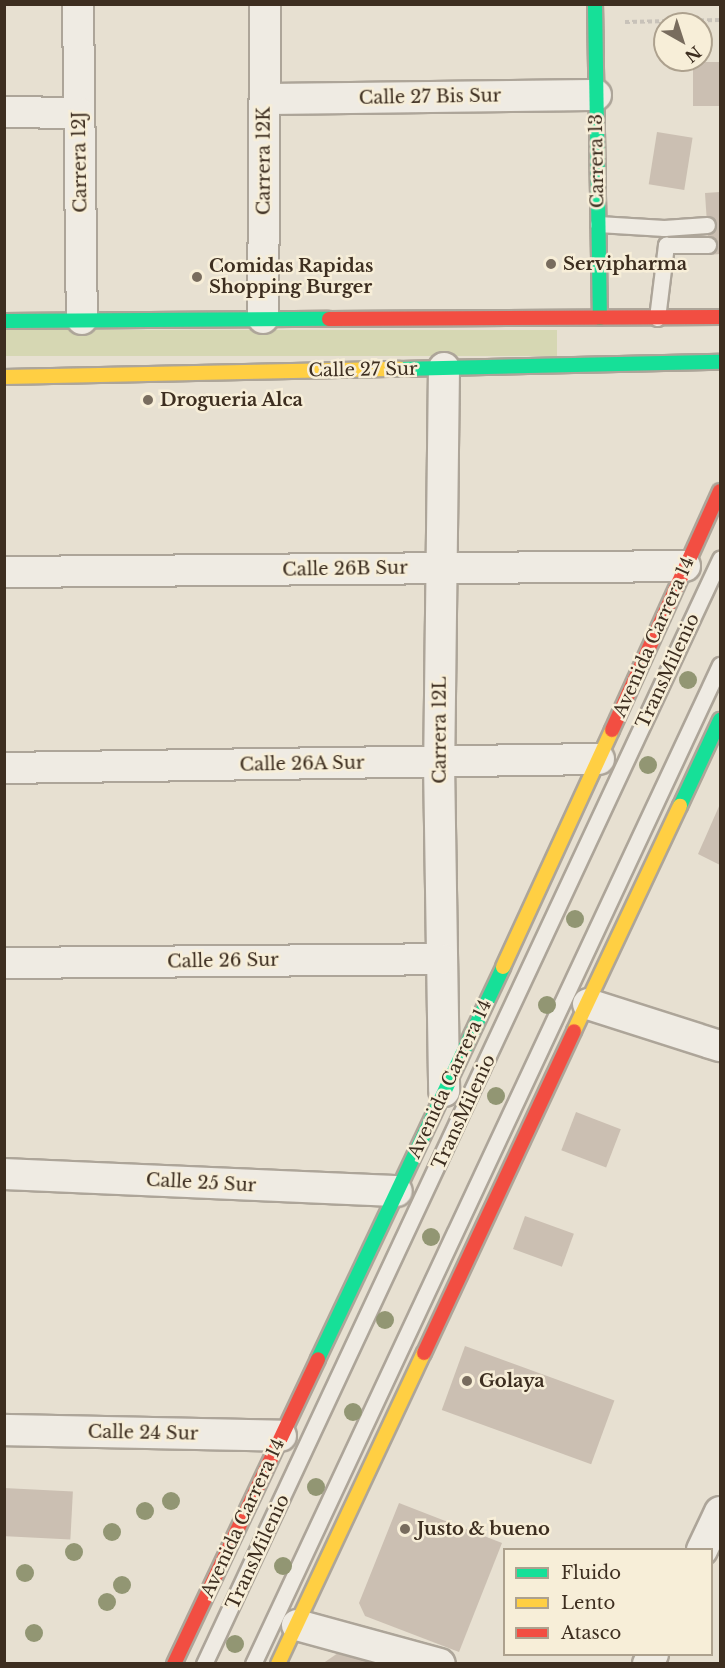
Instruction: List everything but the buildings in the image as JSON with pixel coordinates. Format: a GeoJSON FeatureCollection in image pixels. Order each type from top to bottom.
{"type":"FeatureCollection","features":[{"type":"Feature","properties":{"kind":"main road","name":"Carrera 13"},"geometry":{"type":"LineString","coordinates":[[595,4],[600,318]]}},
{"type":"Feature","properties":{"kind":"main road"},"geometry":{"type":"LineString","coordinates":[[4,321],[720,317]]}},
{"type":"Feature","properties":{"kind":"main road","name":"Calle 27 Sur"},"geometry":{"type":"LineString","coordinates":[[4,377],[720,362]]}},
{"type":"Feature","properties":{"kind":"main road","name":"Avenida Carrera 14"},"geometry":{"type":"LineString","coordinates":[[174,1664],[599,759],[720,491]]}},
{"type":"Feature","properties":{"kind":"main road"},"geometry":{"type":"LineString","coordinates":[[278,1664],[719,728]]}},
{"type":"Feature","properties":{"kind":"street","name":"Carrera 12J"},"geometry":{"type":"LineString","coordinates":[[78,4],[82,319]]}},
{"type":"Feature","properties":{"kind":"street","name":"Carrera 12K"},"geometry":{"type":"LineString","coordinates":[[263,318],[265,4]]}},
{"type":"Feature","properties":{"kind":"street","name":"Calle 27 Bis Sur"},"geometry":{"type":"LineString","coordinates":[[265,99],[596,95]]}},
{"type":"Feature","properties":{"kind":"street"},"geometry":{"type":"LineString","coordinates":[[4,112],[79,113]]}},
{"type":"Feature","properties":{"kind":"street","name":"Carrera 12L"},"geometry":{"type":"LineString","coordinates":[[444,368],[439,762],[444,1091]]}},
{"type":"Feature","properties":{"kind":"street","name":"Calle 26B Sur"},"geometry":{"type":"LineString","coordinates":[[4,572],[686,566]]}},
{"type":"Feature","properties":{"kind":"street","name":"Calle 26A Sur"},"geometry":{"type":"LineString","coordinates":[[4,768],[599,759]]}},
{"type":"Feature","properties":{"kind":"street","name":"Calle 26 Sur"},"geometry":{"type":"LineString","coordinates":[[4,963],[442,959]]}},
{"type":"Feature","properties":{"kind":"street"},"geometry":{"type":"LineString","coordinates":[[588,1004],[720,1046]]}},
{"type":"Feature","properties":{"kind":"street","name":"Calle 25 Sur"},"geometry":{"type":"LineString","coordinates":[[4,1174],[397,1191]]}},
{"type":"Feature","properties":{"kind":"street","name":"Calle 24 Sur"},"geometry":{"type":"LineString","coordinates":[[4,1430],[281,1436]]}},
{"type":"Feature","properties":{"kind":"street"},"geometry":{"type":"LineString","coordinates":[[703,1548],[720,1512]]}},
{"type":"Feature","properties":{"kind":"street"},"geometry":{"type":"LineString","coordinates":[[297,1625],[440,1664]]}},
{"type":"Feature","properties":{"kind":"lane"},"geometry":{"type":"LineString","coordinates":[[598,224],[664,228],[707,225]]}},
{"type":"Feature","properties":{"kind":"lane"},"geometry":{"type":"LineString","coordinates":[[657,318],[666,245],[664,228]]}},
{"type":"Feature","properties":{"kind":"lane"},"geometry":{"type":"LineString","coordinates":[[666,245],[708,245]]}},
{"type":"Feature","properties":{"kind":"lane","name":"TransMilenio"},"geometry":{"type":"LineString","coordinates":[[204,1664],[720,559]]}},
{"type":"Feature","properties":{"kind":"lane"},"geometry":{"type":"LineString","coordinates":[[253,1664],[720,665]]}},
{"type":"Feature","properties":{"kind":"path"},"geometry":{"type":"LineString","coordinates":[[595,23],[720,20]]}},
{"type":"Feature","properties":{"kind":"green space"},"geometry":{"type":"Polygon","coordinates":[[[4,330],[557,330],[557,356],[4,356],[4,330]]]}},
{"type":"Feature","properties":{"kind":"traffic: fast"},"geometry":{"type":"LineString","coordinates":[[595,4],[600,318]]}},
{"type":"Feature","properties":{"kind":"traffic: fast"},"geometry":{"type":"LineString","coordinates":[[4,321],[329,319]]}},
{"type":"Feature","properties":{"kind":"traffic: fast"},"geometry":{"type":"LineString","coordinates":[[400,369],[720,362]]}},
{"type":"Feature","properties":{"kind":"traffic: fast"},"geometry":{"type":"LineString","coordinates":[[680,806],[720,720]]}},
{"type":"Feature","properties":{"kind":"traffic: fast"},"geometry":{"type":"LineString","coordinates":[[318,1359],[503,967]]}},
{"type":"Feature","properties":{"kind":"traffic: slow"},"geometry":{"type":"LineString","coordinates":[[4,377],[400,369]]}},
{"type":"Feature","properties":{"kind":"traffic: slow"},"geometry":{"type":"LineString","coordinates":[[503,967],[612,730]]}},
{"type":"Feature","properties":{"kind":"traffic: slow"},"geometry":{"type":"LineString","coordinates":[[574,1031],[680,806]]}},
{"type":"Feature","properties":{"kind":"traffic: slow"},"geometry":{"type":"LineString","coordinates":[[278,1664],[424,1353]]}},
{"type":"Feature","properties":{"kind":"traffic: jam"},"geometry":{"type":"LineString","coordinates":[[329,319],[720,317]]}},
{"type":"Feature","properties":{"kind":"traffic: jam"},"geometry":{"type":"LineString","coordinates":[[612,730],[720,491]]}},
{"type":"Feature","properties":{"kind":"traffic: jam"},"geometry":{"type":"LineString","coordinates":[[424,1353],[574,1031]]}},
{"type":"Feature","properties":{"kind":"traffic: jam"},"geometry":{"type":"LineString","coordinates":[[174,1664],[318,1359]]}},
{"type":"Feature","properties":{"kind":"place","name":"Servipharma"},"geometry":{"type":"Point","coordinates":[551,264]}},
{"type":"Feature","properties":{"kind":"place","name":"Comidas Rapidas Shopping Burger"},"geometry":{"type":"Point","coordinates":[197,277]}},
{"type":"Feature","properties":{"kind":"place","name":"Drogueria Alca"},"geometry":{"type":"Point","coordinates":[148,400]}},
{"type":"Feature","properties":{"kind":"place","name":"Golaya"},"geometry":{"type":"Point","coordinates":[467,1381]}},
{"type":"Feature","properties":{"kind":"place","name":"Justo & bueno"},"geometry":{"type":"Point","coordinates":[405,1529]}}]}
